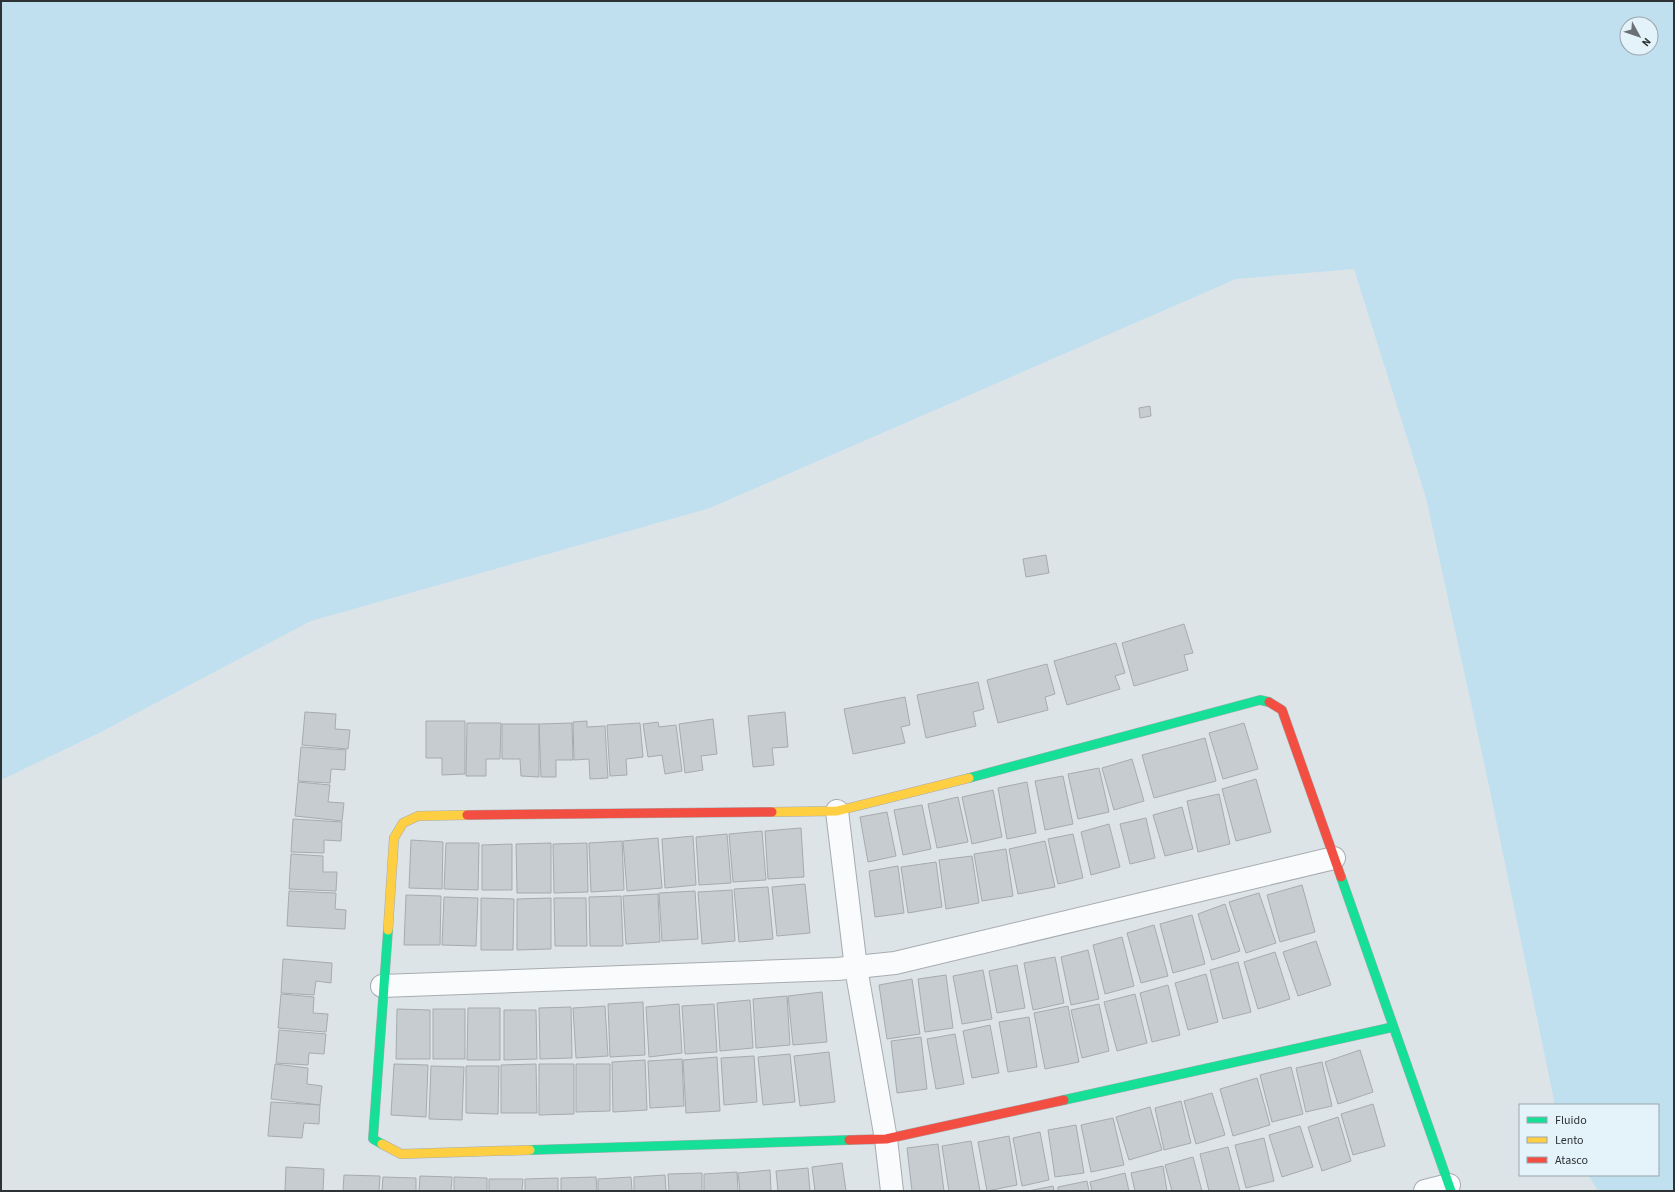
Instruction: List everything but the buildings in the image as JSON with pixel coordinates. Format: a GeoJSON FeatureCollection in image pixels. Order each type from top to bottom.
{"type":"FeatureCollection","features":[{"type":"Feature","properties":{"kind":"street"},"geometry":{"type":"LineString","coordinates":[[1393,1027],[886,1140],[401,1154],[373,1139],[382,986],[394,838],[403,823],[418,816],[838,811],[878,802],[1260,700],[1272,703],[1282,710],[1450,1188],[1425,1191]]}},
{"type":"Feature","properties":{"kind":"street"},"geometry":{"type":"LineString","coordinates":[[838,811],[856,968],[886,1140],[892,1191]]}},
{"type":"Feature","properties":{"kind":"street"},"geometry":{"type":"LineString","coordinates":[[382,986],[856,968],[895,963],[1334,858]]}},
{"type":"Feature","properties":{"kind":"shaded area"},"geometry":{"type":"Polygon","coordinates":[[[1,1],[1674,1],[1674,1191],[1598,1191],[1589,1176],[1659,1176],[1659,1104],[1555,1104],[1485,767],[1426,498],[1354,269],[1236,279],[710,508],[311,621],[99,733],[1,780],[1,1]]]}},
{"type":"Feature","properties":{"kind":"traffic: fast"},"geometry":{"type":"LineString","coordinates":[[969,778],[1260,700],[1269,702]]}},
{"type":"Feature","properties":{"kind":"traffic: fast"},"geometry":{"type":"LineString","coordinates":[[1341,877],[1451,1191]]}},
{"type":"Feature","properties":{"kind":"traffic: fast"},"geometry":{"type":"LineString","coordinates":[[382,1144],[373,1139],[388,930]]}},
{"type":"Feature","properties":{"kind":"traffic: fast"},"geometry":{"type":"LineString","coordinates":[[1064,1100],[1393,1027]]}},
{"type":"Feature","properties":{"kind":"traffic: fast"},"geometry":{"type":"LineString","coordinates":[[530,1150],[849,1140]]}},
{"type":"Feature","properties":{"kind":"traffic: slow"},"geometry":{"type":"LineString","coordinates":[[772,812],[837,811],[969,778]]}},
{"type":"Feature","properties":{"kind":"traffic: slow"},"geometry":{"type":"LineString","coordinates":[[388,930],[394,838],[403,823],[418,816],[467,815]]}},
{"type":"Feature","properties":{"kind":"traffic: slow"},"geometry":{"type":"LineString","coordinates":[[382,1144],[401,1154],[530,1150]]}},
{"type":"Feature","properties":{"kind":"traffic: jam"},"geometry":{"type":"LineString","coordinates":[[1269,702],[1282,710],[1341,877]]}},
{"type":"Feature","properties":{"kind":"traffic: jam"},"geometry":{"type":"LineString","coordinates":[[467,815],[772,812]]}},
{"type":"Feature","properties":{"kind":"traffic: jam"},"geometry":{"type":"LineString","coordinates":[[849,1140],[886,1139],[1064,1100]]}}]}
